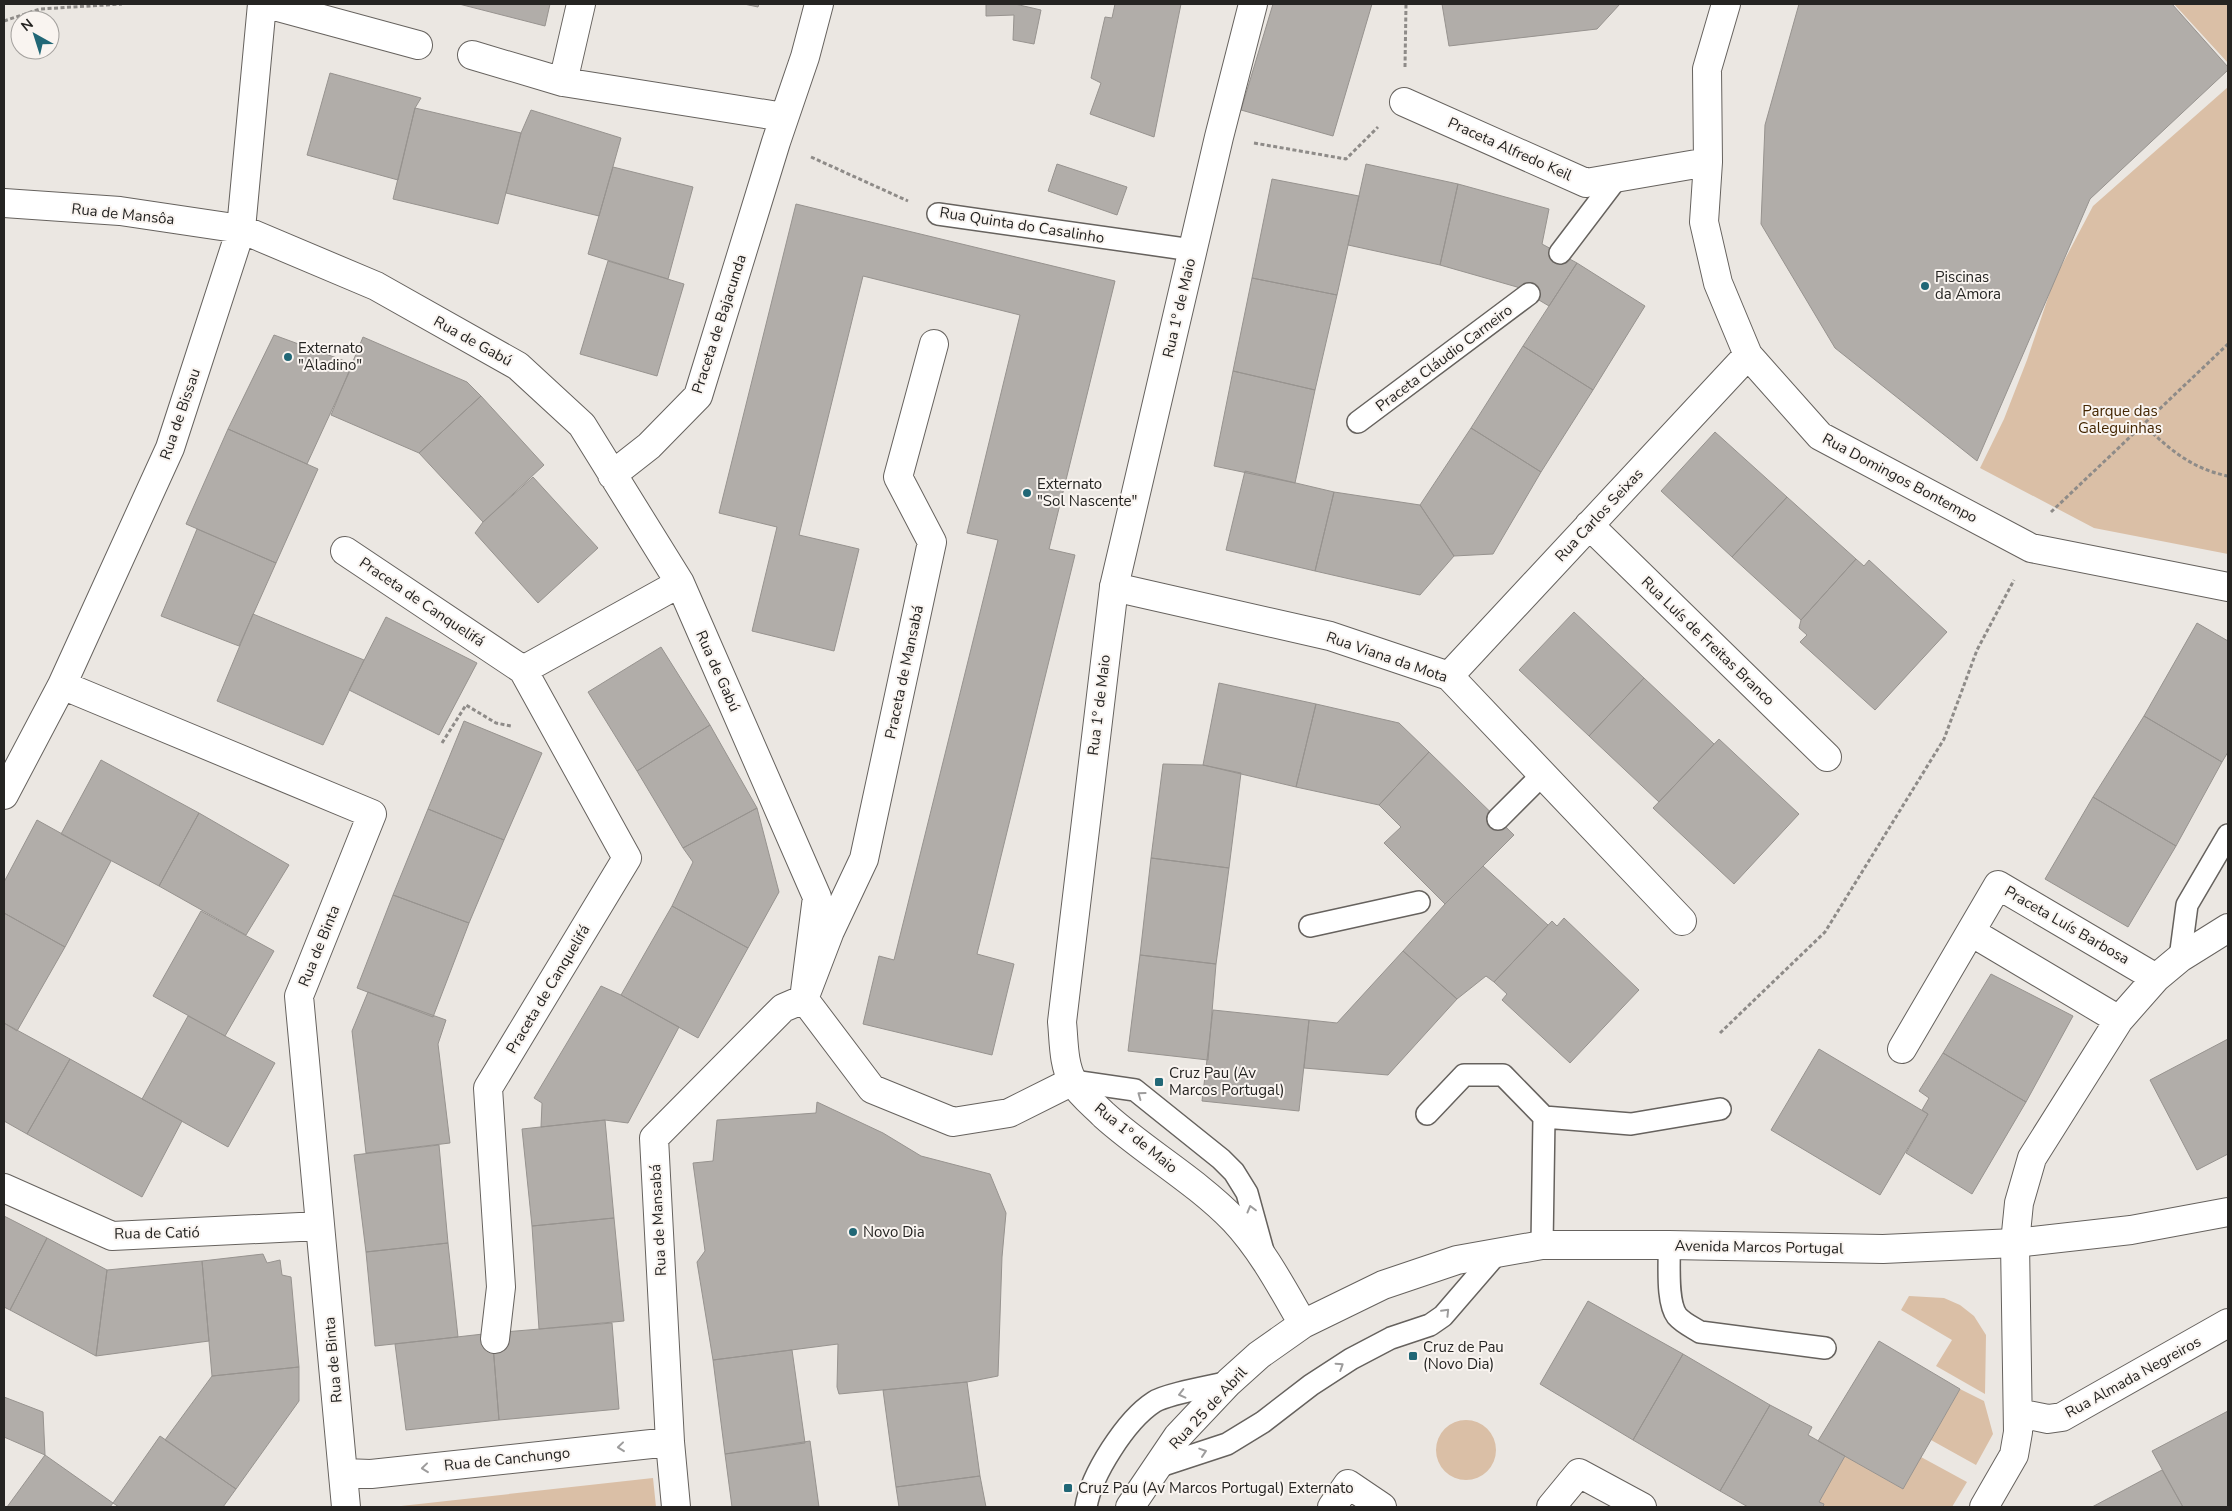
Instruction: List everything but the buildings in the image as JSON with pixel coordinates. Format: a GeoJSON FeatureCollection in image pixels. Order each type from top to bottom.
{"type":"FeatureCollection","features":[{"type":"Feature","properties":{"kind":"street","name":"Rua de Bissau"},"geometry":{"type":"LineString","coordinates":[[4,795],[62,685],[170,448],[241,229],[262,4]]}},
{"type":"Feature","properties":{"kind":"street"},"geometry":{"type":"LineString","coordinates":[[268,4],[418,45]]}},
{"type":"Feature","properties":{"kind":"street"},"geometry":{"type":"LineString","coordinates":[[563,82],[581,4]]}},
{"type":"Feature","properties":{"kind":"street","name":"Praceta de Bajacunda"},"geometry":{"type":"LineString","coordinates":[[612,474],[649,446],[698,396],[820,4]]}},
{"type":"Feature","properties":{"kind":"street","name":"Rua 1º de Maio"},"geometry":{"type":"LineString","coordinates":[[1253,4],[1192,250],[1114,587],[1064,991],[1062,1022],[1065,1057],[1073,1082],[1093,1105],[1121,1130],[1201,1191],[1227,1214],[1264,1256],[1303,1324]]}},
{"type":"Feature","properties":{"kind":"street","name":"Rua Domingos Bontempo"},"geometry":{"type":"LineString","coordinates":[[1726,4],[1707,69],[1708,162],[1704,222],[1718,283],[1748,355],[1820,436],[2031,548],[2228,586]]}},
{"type":"Feature","properties":{"kind":"street"},"geometry":{"type":"LineString","coordinates":[[472,55],[563,82],[784,117]]}},
{"type":"Feature","properties":{"kind":"street","name":"Praceta Alfredo Keil"},"geometry":{"type":"LineString","coordinates":[[1404,102],[1586,183],[1708,162]]}},
{"type":"Feature","properties":{"kind":"street","name":"Rua de Mansôa"},"geometry":{"type":"LineString","coordinates":[[4,203],[120,211],[241,229]]}},
{"type":"Feature","properties":{"kind":"street","name":"Rua de Gabú"},"geometry":{"type":"LineString","coordinates":[[241,229],[376,286],[518,366],[582,425],[680,583],[817,897],[804,999]]}},
{"type":"Feature","properties":{"kind":"street","name":"Praceta de Mansabá"},"geometry":{"type":"LineString","coordinates":[[804,999],[830,930],[864,860],[932,542],[898,477],[934,344]]}},
{"type":"Feature","properties":{"kind":"street","name":"Rua Carlos Seixas"},"geometry":{"type":"LineString","coordinates":[[1449,676],[1748,355]]}},
{"type":"Feature","properties":{"kind":"street","name":"Rua Luís de Freitas Branco"},"geometry":{"type":"LineString","coordinates":[[1590,525],[1827,758]]}},
{"type":"Feature","properties":{"kind":"street","name":"Praceta de Canquelifá"},"geometry":{"type":"LineString","coordinates":[[345,551],[523,670],[627,858],[488,1088],[501,1287],[495,1339]]}},
{"type":"Feature","properties":{"kind":"street"},"geometry":{"type":"LineString","coordinates":[[523,670],[680,583]]}},
{"type":"Feature","properties":{"kind":"street","name":"Rua Viana da Mota"},"geometry":{"type":"LineString","coordinates":[[1114,587],[1330,636],[1449,676],[1544,773],[1682,921]]}},
{"type":"Feature","properties":{"kind":"street","name":"Rua de Binta"},"geometry":{"type":"LineString","coordinates":[[62,685],[372,814],[299,996],[346,1507]]}},
{"type":"Feature","properties":{"kind":"street","name":"Praceta Luís Barbosa"},"geometry":{"type":"LineString","coordinates":[[1902,1049],[1998,885],[2156,978]]}},
{"type":"Feature","properties":{"kind":"street"},"geometry":{"type":"LineString","coordinates":[[1984,1507],[2014,1455],[2018,1432],[2015,1243],[2019,1203],[2032,1158],[2119,1020],[2156,978],[2180,958],[2228,928]]}},
{"type":"Feature","properties":{"kind":"street"},"geometry":{"type":"LineString","coordinates":[[1971,932],[2119,1020]]}},
{"type":"Feature","properties":{"kind":"street"},"geometry":{"type":"LineString","coordinates":[[804,999],[872,1089],[953,1122],[1009,1113],[1073,1082]]}},
{"type":"Feature","properties":{"kind":"street","name":"Rua de Mansabá"},"geometry":{"type":"LineString","coordinates":[[676,1507],[670,1442],[654,1138],[783,1008],[804,999]]}},
{"type":"Feature","properties":{"kind":"street","name":"Rua de Catió"},"geometry":{"type":"LineString","coordinates":[[4,1188],[112,1236],[320,1226]]}},
{"type":"Feature","properties":{"kind":"street","name":"Avenida Marcos Portugal"},"geometry":{"type":"LineString","coordinates":[[1303,1324],[1384,1285],[1457,1260],[1542,1244],[1883,1249],[2015,1243],[2131,1230],[2228,1212]]}},
{"type":"Feature","properties":{"kind":"street","name":"Rua Almada Negreiros"},"geometry":{"type":"LineString","coordinates":[[2018,1413],[2048,1419],[2062,1417],[2228,1323]]}},
{"type":"Feature","properties":{"kind":"street","name":"Rua 25 de Abril"},"geometry":{"type":"LineString","coordinates":[[1130,1507],[1178,1436],[1229,1382],[1259,1355],[1303,1324]]}},
{"type":"Feature","properties":{"kind":"street","name":"Rua de Canchungo"},"geometry":{"type":"LineString","coordinates":[[343,1473],[371,1474],[670,1442]]}},
{"type":"Feature","properties":{"kind":"street"},"geometry":{"type":"LineString","coordinates":[[1551,1507],[1579,1473],[1642,1507]]}},
{"type":"Feature","properties":{"kind":"street"},"geometry":{"type":"LineString","coordinates":[[1332,1507],[1348,1484],[1382,1507]]}},
{"type":"Feature","properties":{"kind":"lane"},"geometry":{"type":"LineString","coordinates":[[1560,254],[1617,178]]}},
{"type":"Feature","properties":{"kind":"lane","name":"Rua Quinta do Casalinho"},"geometry":{"type":"LineString","coordinates":[[938,214],[1192,250]]}},
{"type":"Feature","properties":{"kind":"lane","name":"Praceta Cláudio Carneiro"},"geometry":{"type":"LineString","coordinates":[[1358,422],[1530,294]]}},
{"type":"Feature","properties":{"kind":"lane"},"geometry":{"type":"LineString","coordinates":[[1498,819],[1544,773]]}},
{"type":"Feature","properties":{"kind":"lane"},"geometry":{"type":"LineString","coordinates":[[2180,958],[2187,905],[2228,835]]}},
{"type":"Feature","properties":{"kind":"lane"},"geometry":{"type":"LineString","coordinates":[[1310,926],[1419,902]]}},
{"type":"Feature","properties":{"kind":"lane"},"geometry":{"type":"LineString","coordinates":[[1427,1114],[1464,1075],[1503,1075],[1544,1117],[1631,1124],[1720,1109]]}},
{"type":"Feature","properties":{"kind":"lane"},"geometry":{"type":"LineString","coordinates":[[1073,1082],[1135,1090],[1220,1159],[1234,1172],[1247,1193],[1264,1256]]}},
{"type":"Feature","properties":{"kind":"lane"},"geometry":{"type":"LineString","coordinates":[[1542,1244],[1544,1117]]}},
{"type":"Feature","properties":{"kind":"lane"},"geometry":{"type":"LineString","coordinates":[[1669,1245],[1671,1303],[1677,1315],[1686,1324],[1700,1332],[1825,1348]]}},
{"type":"Feature","properties":{"kind":"lane"},"geometry":{"type":"LineString","coordinates":[[1156,1467],[1227,1444],[1263,1422],[1311,1385],[1351,1359],[1391,1338],[1430,1325],[1443,1316],[1499,1251]]}},
{"type":"Feature","properties":{"kind":"lane"},"geometry":{"type":"LineString","coordinates":[[1086,1507],[1088,1495],[1110,1452],[1138,1415],[1156,1401],[1229,1382]]}},
{"type":"Feature","properties":{"kind":"path"},"geometry":{"type":"LineString","coordinates":[[4,21],[40,9],[122,4]]}},
{"type":"Feature","properties":{"kind":"path"},"geometry":{"type":"LineString","coordinates":[[1219,137],[1346,159],[1404,102],[1406,4]]}},
{"type":"Feature","properties":{"kind":"path","name":"Rua Quinta do Casalinho"},"geometry":{"type":"LineString","coordinates":[[776,142],[938,214]]}},
{"type":"Feature","properties":{"kind":"path"},"geometry":{"type":"LineString","coordinates":[[2051,512],[2228,344]]}},
{"type":"Feature","properties":{"kind":"path"},"geometry":{"type":"LineString","coordinates":[[2143,424],[2173,453],[2215,473],[2228,476]]}},
{"type":"Feature","properties":{"kind":"path"},"geometry":{"type":"LineString","coordinates":[[1720,1033],[1825,932],[1944,739],[1977,650],[2031,548]]}},
{"type":"Feature","properties":{"kind":"path"},"geometry":{"type":"LineString","coordinates":[[442,743],[466,705],[496,723],[561,737]]}},
{"type":"Feature","properties":{"kind":"green space"},"geometry":{"type":"Polygon","coordinates":[[[2174,4],[2228,4],[2228,63],[2174,4]]]}},
{"type":"Feature","properties":{"kind":"green space","name":"Parque das Galeguinhas"},"geometry":{"type":"Polygon","coordinates":[[[2228,87],[2228,554],[2094,528],[1980,468],[2004,419],[2027,360],[2054,280],[2093,206],[2228,87]]]}},
{"type":"Feature","properties":{"kind":"green space"},"geometry":{"type":"Polygon","coordinates":[[[1909,1296],[1944,1298],[1960,1305],[1974,1316],[1986,1335],[1985,1394],[1936,1366],[1952,1340],[1901,1310],[1909,1296]]]}},
{"type":"Feature","properties":{"kind":"green space"},"geometry":{"type":"Polygon","coordinates":[[[1960,1389],[1984,1401],[1993,1434],[1976,1465],[1931,1440],[1960,1389]]]}},
{"type":"Feature","properties":{"kind":"green space"},"geometry":{"type":"Polygon","coordinates":[[[1466,1420],[1482,1425],[1487,1429],[1491,1434],[1496,1450],[1491,1466],[1487,1471],[1482,1475],[1466,1480],[1450,1475],[1445,1471],[1441,1466],[1436,1450],[1441,1434],[1445,1429],[1450,1425],[1466,1420]]]}},
{"type":"Feature","properties":{"kind":"green space"},"geometry":{"type":"Polygon","coordinates":[[[1845,1456],[1903,1489],[1921,1457],[1967,1482],[1952,1507],[1823,1507],[1824,1504],[1819,1502],[1845,1456]]]}},
{"type":"Feature","properties":{"kind":"green space"},"geometry":{"type":"Polygon","coordinates":[[[653,1478],[656,1507],[392,1507],[653,1478]]]}},
{"type":"Feature","properties":{"kind":"place","name":"Piscinas da Amora"},"geometry":{"type":"Point","coordinates":[1925,286]}},
{"type":"Feature","properties":{"kind":"place","name":"Externato \"Aladino\""},"geometry":{"type":"Point","coordinates":[288,357]}},
{"type":"Feature","properties":{"kind":"place","name":"Externato \"Sol Nascente\""},"geometry":{"type":"Point","coordinates":[1027,493]}},
{"type":"Feature","properties":{"kind":"place","name":"Cruz Pau (Av Marcos Portugal)"},"geometry":{"type":"Point","coordinates":[1159,1082]}},
{"type":"Feature","properties":{"kind":"place","name":"Novo Dia"},"geometry":{"type":"Point","coordinates":[853,1232]}},
{"type":"Feature","properties":{"kind":"place","name":"Cruz de Pau (Novo Dia)"},"geometry":{"type":"Point","coordinates":[1413,1356]}},
{"type":"Feature","properties":{"kind":"place","name":"Cruz Pau (Av Marcos Portugal) Externato"},"geometry":{"type":"Point","coordinates":[1068,1488]}}]}
